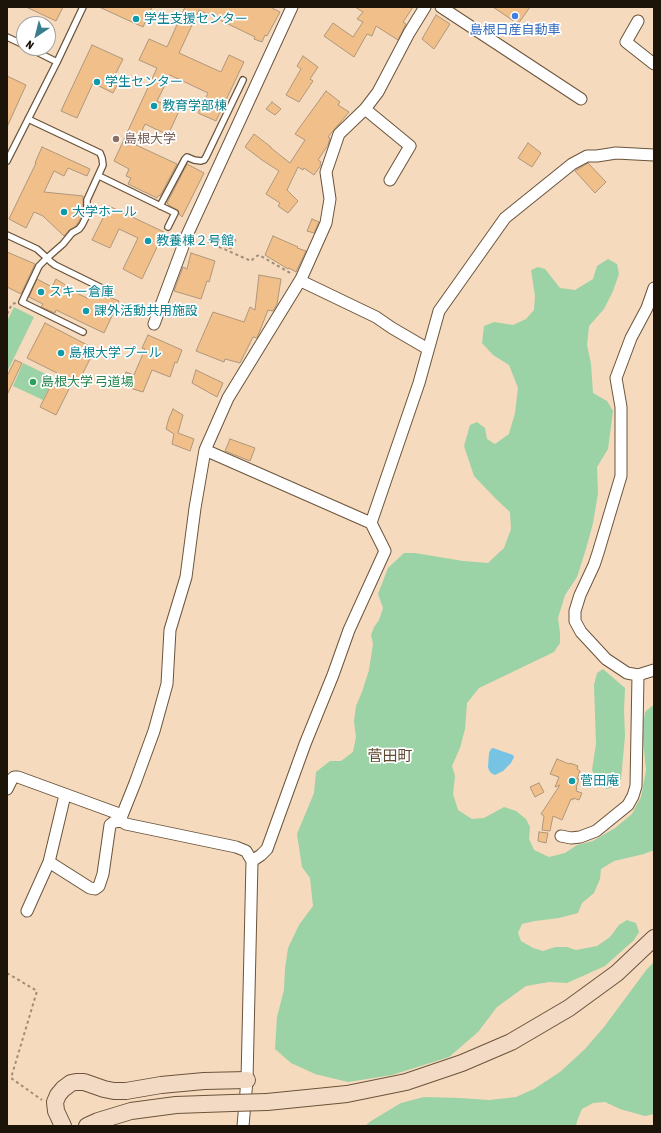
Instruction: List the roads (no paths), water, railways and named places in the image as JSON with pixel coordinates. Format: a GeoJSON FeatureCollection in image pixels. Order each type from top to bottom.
{"type":"FeatureCollection","features":[{"type":"Feature","properties":{"kind":"street"},"geometry":{"type":"LineString","coordinates":[[154,324],[188,233],[292,7]]}},
{"type":"Feature","properties":{"kind":"street"},"geometry":{"type":"LineString","coordinates":[[49,862],[90,888],[96,889],[99,886],[103,874],[110,825],[121,818],[154,731],[167,684],[170,630],[186,577],[195,508],[205,450],[228,398],[301,280],[326,223],[330,199],[326,172],[339,134],[365,110],[378,92],[409,33],[425,7]]}},
{"type":"Feature","properties":{"kind":"street"},"geometry":{"type":"LineString","coordinates":[[442,7],[581,99]]}},
{"type":"Feature","properties":{"kind":"street"},"geometry":{"type":"LineString","coordinates":[[638,21],[626,42],[654,64]]}},
{"type":"Feature","properties":{"kind":"street"},"geometry":{"type":"LineString","coordinates":[[365,110],[410,146],[390,180]]}},
{"type":"Feature","properties":{"kind":"street"},"geometry":{"type":"LineString","coordinates":[[371,523],[419,383],[439,311],[505,218],[572,164],[587,156],[616,153],[654,155]]}},
{"type":"Feature","properties":{"kind":"street"},"geometry":{"type":"LineString","coordinates":[[301,280],[376,317],[428,349]]}},
{"type":"Feature","properties":{"kind":"street"},"geometry":{"type":"LineString","coordinates":[[654,288],[647,308],[631,338],[616,378],[621,407],[621,476],[598,554],[580,595],[575,611],[575,621],[581,632],[606,659],[627,673],[638,675],[654,670]]}},
{"type":"Feature","properties":{"kind":"street"},"geometry":{"type":"LineString","coordinates":[[205,450],[371,523],[385,551],[349,630],[333,675],[304,744],[266,848],[261,855],[252,861]]}},
{"type":"Feature","properties":{"kind":"street"},"geometry":{"type":"LineString","coordinates":[[561,836],[570,838],[580,837],[596,830],[628,805],[633,796],[636,786],[638,675]]}},
{"type":"Feature","properties":{"kind":"street"},"geometry":{"type":"LineString","coordinates":[[7,789],[12,778],[18,777],[121,818],[126,824],[236,847],[246,851],[252,861],[247,1080],[243,1126]]}},
{"type":"Feature","properties":{"kind":"street"},"geometry":{"type":"LineString","coordinates":[[27,911],[49,862],[65,795]]}},
{"type":"Feature","properties":{"kind":"street"},"geometry":{"type":"LineString","coordinates":[[87,1126],[131,1111],[176,1105],[267,1102],[347,1094],[406,1082],[462,1063],[511,1042],[569,1008],[617,973],[654,938]]}},
{"type":"Feature","properties":{"kind":"street"},"geometry":{"type":"LineString","coordinates":[[63,1126],[56,1111],[55,1102],[60,1092],[71,1083],[84,1082],[104,1090],[126,1091],[183,1083],[247,1080]]}},
{"type":"Feature","properties":{"kind":"lane"},"geometry":{"type":"LineString","coordinates":[[7,161],[83,7]]}},
{"type":"Feature","properties":{"kind":"lane"},"geometry":{"type":"LineString","coordinates":[[45,56],[57,62]]}},
{"type":"Feature","properties":{"kind":"lane"},"geometry":{"type":"LineString","coordinates":[[160,206],[185,159],[187,157],[201,161],[206,157],[242,80]]}},
{"type":"Feature","properties":{"kind":"lane"},"geometry":{"type":"LineString","coordinates":[[28,119],[100,153],[102,158],[103,165],[87,200],[87,215],[80,229],[72,233],[63,244],[39,266],[22,302],[83,332]]}},
{"type":"Feature","properties":{"kind":"lane"},"geometry":{"type":"LineString","coordinates":[[99,176],[175,213],[168,227]]}},
{"type":"Feature","properties":{"kind":"lane"},"geometry":{"type":"LineString","coordinates":[[7,235],[37,249],[55,265],[108,291]]}},
{"type":"Feature","properties":{"kind":"water"},"geometry":{"type":"Polygon","coordinates":[[[493,748],[513,755],[514,757],[511,763],[503,771],[495,775],[491,773],[488,767],[489,753],[493,748]]]}},
{"type":"Feature","properties":{"kind":"place","name":"島根日産自動車"},"geometry":{"type":"Point","coordinates":[515,16]}},
{"type":"Feature","properties":{"kind":"place","name":"学生支援センター"},"geometry":{"type":"Point","coordinates":[136,19]}},
{"type":"Feature","properties":{"kind":"place","name":"学生センター"},"geometry":{"type":"Point","coordinates":[97,82]}},
{"type":"Feature","properties":{"kind":"place","name":"教育学部棟"},"geometry":{"type":"Point","coordinates":[154,106]}},
{"type":"Feature","properties":{"kind":"place","name":"島根大学"},"geometry":{"type":"Point","coordinates":[116,139]}},
{"type":"Feature","properties":{"kind":"place","name":"大学ホール"},"geometry":{"type":"Point","coordinates":[64,212]}},
{"type":"Feature","properties":{"kind":"place","name":"教養棟２号館"},"geometry":{"type":"Point","coordinates":[148,241]}},
{"type":"Feature","properties":{"kind":"place","name":"スキー倉庫"},"geometry":{"type":"Point","coordinates":[41,292]}},
{"type":"Feature","properties":{"kind":"place","name":"課外活動共用施設"},"geometry":{"type":"Point","coordinates":[86,311]}},
{"type":"Feature","properties":{"kind":"place","name":"島根大学 プール"},"geometry":{"type":"Point","coordinates":[61,353]}},
{"type":"Feature","properties":{"kind":"place","name":"島根大学 弓道場"},"geometry":{"type":"Point","coordinates":[33,382]}},
{"type":"Feature","properties":{"kind":"place","name":"菅田庵"},"geometry":{"type":"Point","coordinates":[572,781]}},
{"type":"Feature","properties":{"kind":"district","name":"菅田町"},"geometry":{"type":"Point","coordinates":[390,756]}}]}
